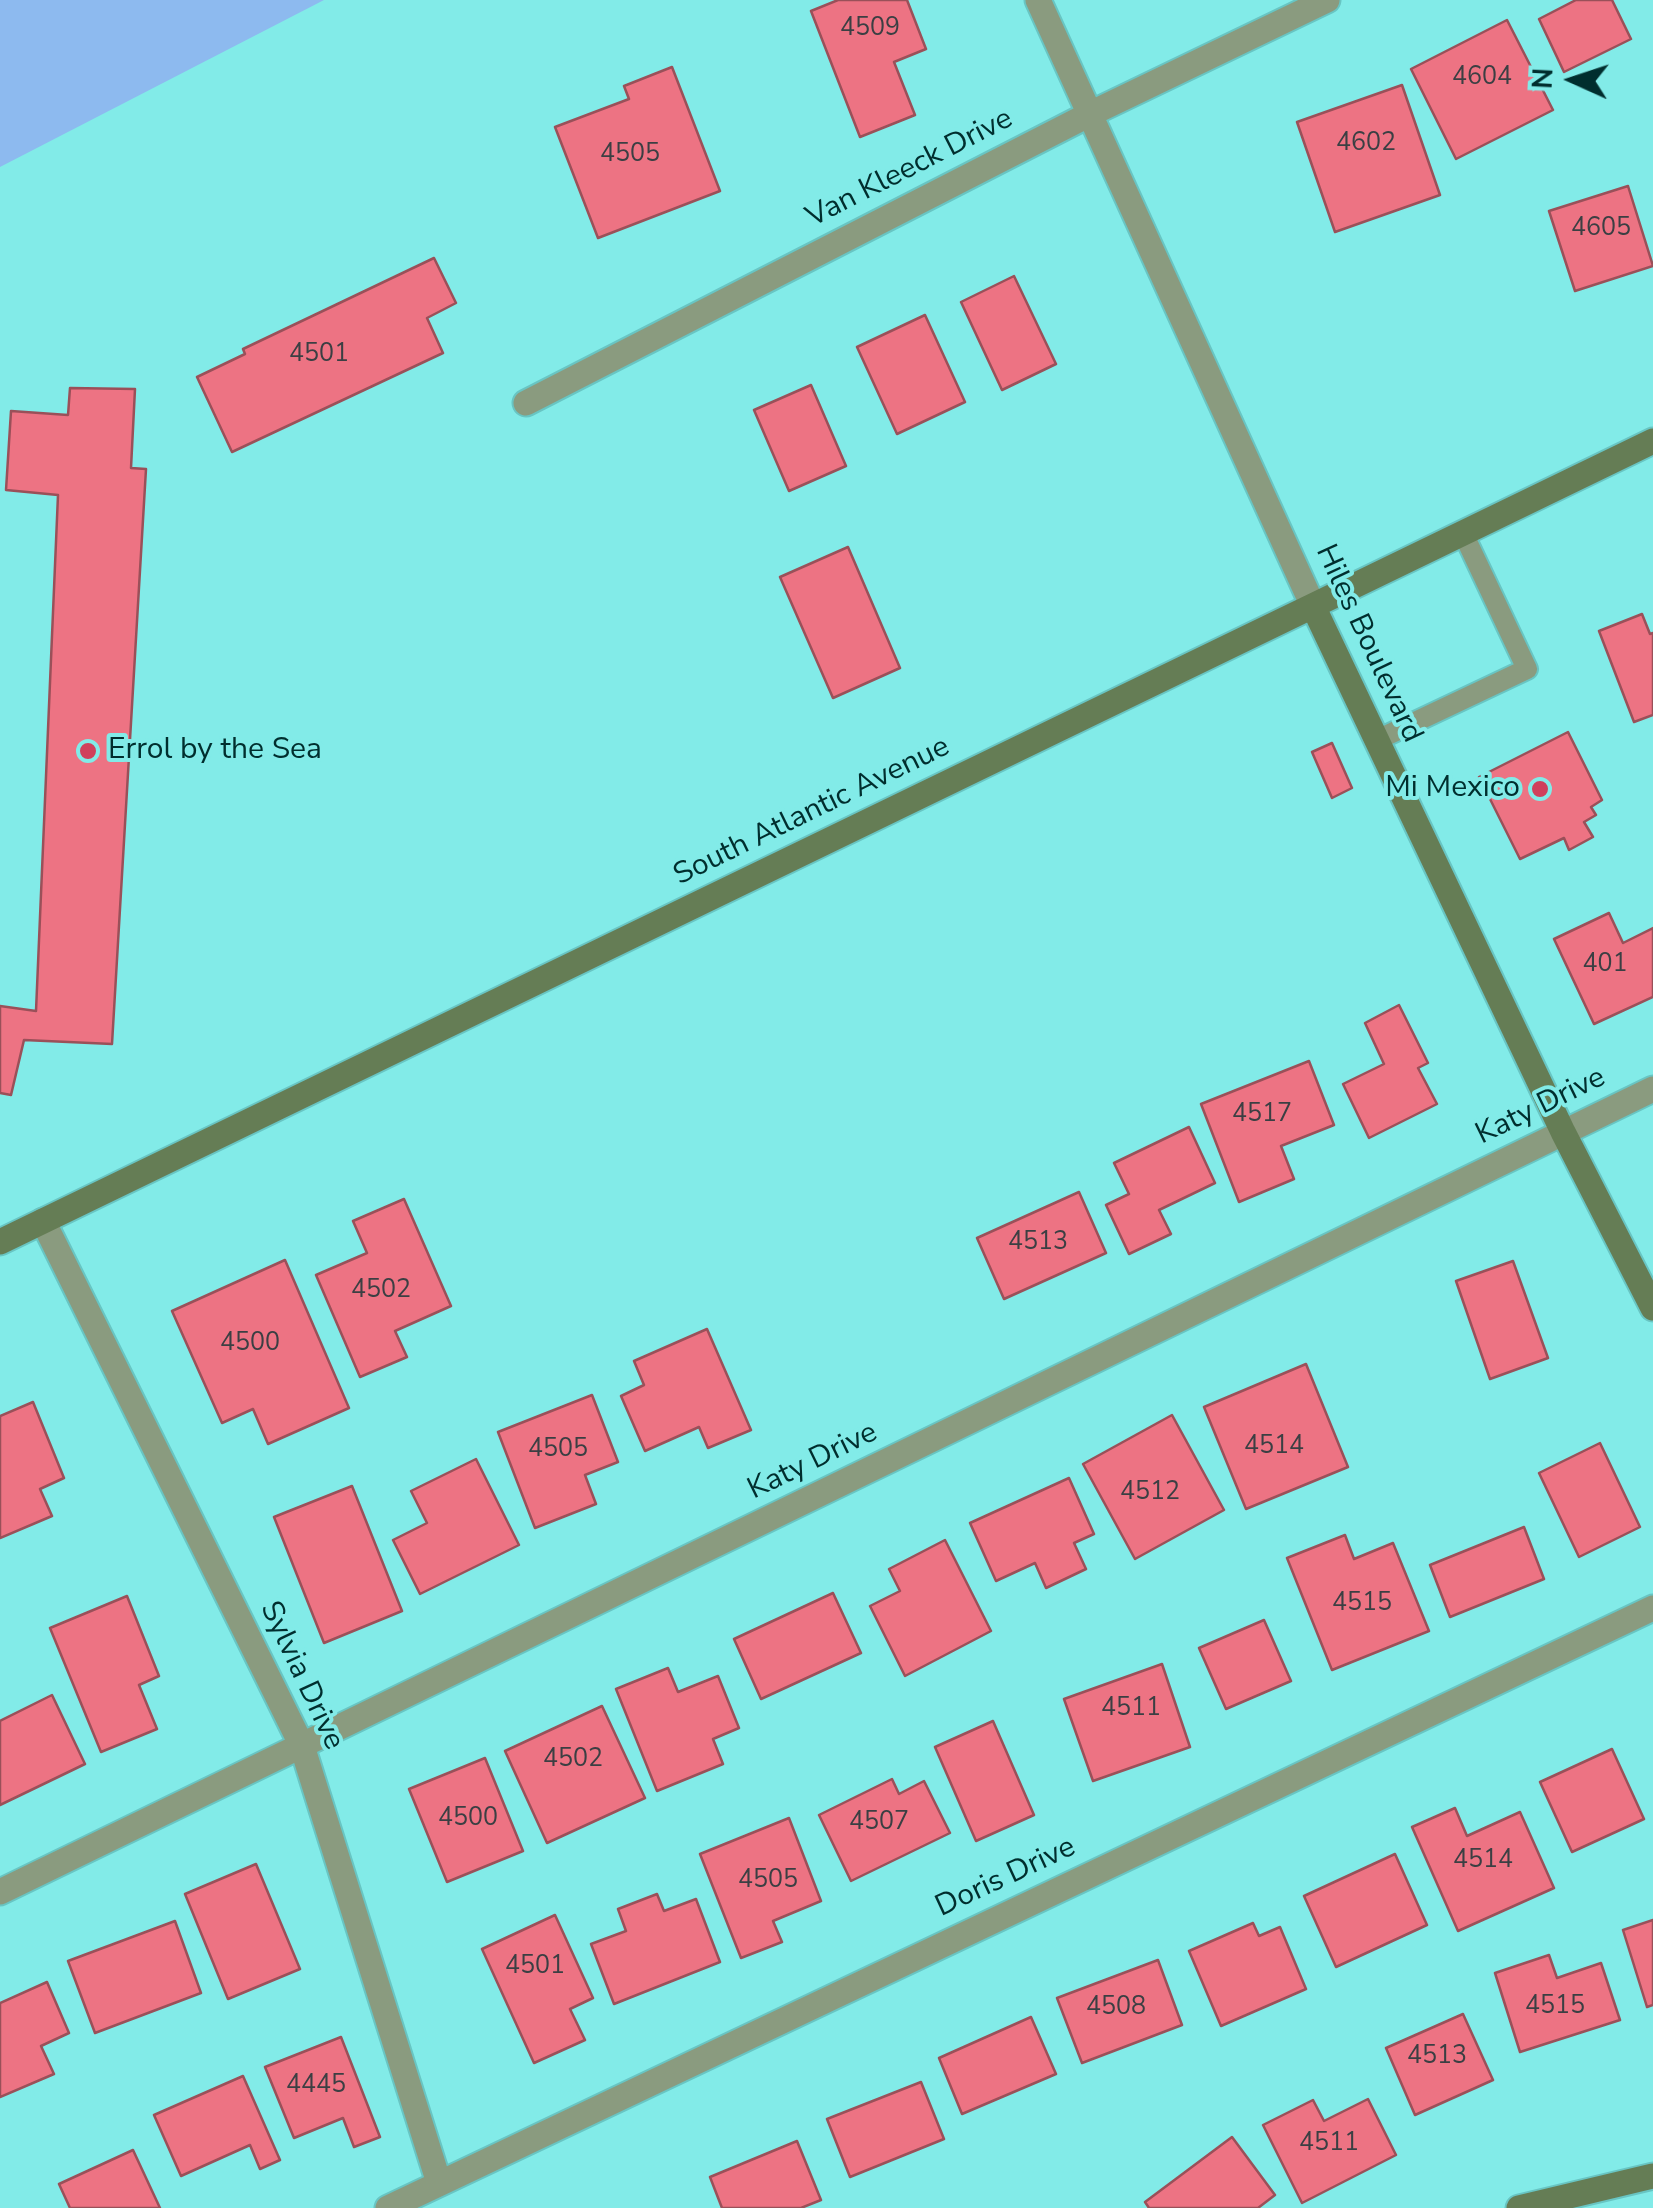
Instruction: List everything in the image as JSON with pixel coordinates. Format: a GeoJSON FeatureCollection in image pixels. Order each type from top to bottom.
{"type":"FeatureCollection","features":[{"type":"Feature","properties":{"kind":"street","name":"Hiles Boulevard"},"geometry":{"type":"LineString","coordinates":[[1038,0],[1313,606],[1563,1132],[1653,1308]]}},
{"type":"Feature","properties":{"kind":"street","name":"Van Kleeck Drive"},"geometry":{"type":"LineString","coordinates":[[526,402],[1090,114],[1327,0]]}},
{"type":"Feature","properties":{"kind":"street","name":"South Atlantic Avenue"},"geometry":{"type":"LineString","coordinates":[[0,1242],[1653,441]]}},
{"type":"Feature","properties":{"kind":"street","name":"Katy Drive"},"geometry":{"type":"LineString","coordinates":[[0,1892],[1653,1089]]}},
{"type":"Feature","properties":{"kind":"street","name":"Sylvia Drive"},"geometry":{"type":"LineString","coordinates":[[43,1221],[302,1746],[439,2183]]}},
{"type":"Feature","properties":{"kind":"street","name":"Doris Drive"},"geometry":{"type":"LineString","coordinates":[[388,2208],[1653,1608]]}},
{"type":"Feature","properties":{"kind":"street"},"geometry":{"type":"LineString","coordinates":[[1519,2208],[1653,2176]]}},
{"type":"Feature","properties":{"kind":"lane"},"geometry":{"type":"LineString","coordinates":[[1377,740],[1527,669],[1464,533]]}},
{"type":"Feature","properties":{"kind":"water"},"geometry":{"type":"Polygon","coordinates":[[[0,0],[324,0],[0,167],[0,0]]]}},
{"type":"Feature","properties":{"kind":"building"},"geometry":{"type":"Polygon","coordinates":[[[838,0],[907,0],[926,49],[894,62],[915,115],[860,137],[811,11],[838,0]]]}},
{"type":"Feature","properties":{"kind":"building"},"geometry":{"type":"Polygon","coordinates":[[[1576,0],[1612,0],[1631,39],[1564,72],[1539,19],[1576,0]]]}},
{"type":"Feature","properties":{"kind":"building"},"geometry":{"type":"Polygon","coordinates":[[[1507,20],[1553,110],[1456,159],[1411,69],[1507,20]]]}},
{"type":"Feature","properties":{"kind":"building"},"geometry":{"type":"Polygon","coordinates":[[[672,67],[720,191],[598,238],[555,127],[629,99],[624,86],[672,67]]]}},
{"type":"Feature","properties":{"kind":"building"},"geometry":{"type":"Polygon","coordinates":[[[1402,85],[1440,195],[1335,232],[1297,122],[1402,85]]]}},
{"type":"Feature","properties":{"kind":"building"},"geometry":{"type":"Polygon","coordinates":[[[1628,186],[1653,266],[1575,291],[1549,211],[1628,186]]]}},
{"type":"Feature","properties":{"kind":"building"},"geometry":{"type":"Polygon","coordinates":[[[434,258],[456,303],[427,318],[443,353],[232,452],[197,377],[245,354],[243,349],[434,258]]]}},
{"type":"Feature","properties":{"kind":"building"},"geometry":{"type":"Polygon","coordinates":[[[1014,276],[1056,364],[1002,390],[961,302],[1014,276]]]}},
{"type":"Feature","properties":{"kind":"building"},"geometry":{"type":"Polygon","coordinates":[[[925,315],[965,402],[897,434],[857,347],[925,315]]]}},
{"type":"Feature","properties":{"kind":"building"},"geometry":{"type":"Polygon","coordinates":[[[811,385],[846,466],[789,491],[754,410],[811,385]]]}},
{"type":"Feature","properties":{"kind":"building","name":"Errol by the Sea"},"geometry":{"type":"Polygon","coordinates":[[[70,388],[135,389],[131,468],[146,469],[112,1044],[24,1040],[11,1095],[0,1093],[0,1006],[36,1011],[58,495],[6,490],[11,411],[68,415],[70,388]]]}},
{"type":"Feature","properties":{"kind":"building"},"geometry":{"type":"Polygon","coordinates":[[[848,547],[900,668],[833,698],[780,577],[848,547]]]}},
{"type":"Feature","properties":{"kind":"building"},"geometry":{"type":"Polygon","coordinates":[[[1642,614],[1650,634],[1653,633],[1653,715],[1634,722],[1599,631],[1642,614]]]}},
{"type":"Feature","properties":{"kind":"building","name":"Mi Mexico"},"geometry":{"type":"Polygon","coordinates":[[[1568,732],[1602,800],[1591,807],[1596,815],[1584,822],[1593,837],[1569,850],[1564,838],[1520,859],[1479,777],[1568,732]]]}},
{"type":"Feature","properties":{"kind":"building"},"geometry":{"type":"Polygon","coordinates":[[[1332,743],[1352,788],[1332,798],[1312,752],[1332,743]]]}},
{"type":"Feature","properties":{"kind":"building"},"geometry":{"type":"Polygon","coordinates":[[[1609,913],[1623,943],[1653,928],[1653,997],[1594,1024],[1554,939],[1609,913]]]}},
{"type":"Feature","properties":{"kind":"building"},"geometry":{"type":"Polygon","coordinates":[[[1399,1005],[1428,1063],[1418,1068],[1437,1104],[1369,1138],[1343,1084],[1384,1064],[1365,1023],[1399,1005]]]}},
{"type":"Feature","properties":{"kind":"building"},"geometry":{"type":"Polygon","coordinates":[[[1309,1061],[1334,1125],[1281,1146],[1294,1179],[1239,1202],[1201,1104],[1309,1061]]]}},
{"type":"Feature","properties":{"kind":"building"},"geometry":{"type":"Polygon","coordinates":[[[1189,1127],[1215,1183],[1159,1210],[1171,1234],[1129,1254],[1106,1205],[1129,1194],[1114,1163],[1189,1127]]]}},
{"type":"Feature","properties":{"kind":"building"},"geometry":{"type":"Polygon","coordinates":[[[1079,1192],[1106,1253],[1004,1299],[977,1238],[1079,1192]]]}},
{"type":"Feature","properties":{"kind":"building"},"geometry":{"type":"Polygon","coordinates":[[[404,1199],[451,1306],[395,1331],[407,1357],[360,1377],[316,1275],[367,1253],[353,1221],[404,1199]]]}},
{"type":"Feature","properties":{"kind":"building"},"geometry":{"type":"Polygon","coordinates":[[[285,1260],[349,1408],[268,1444],[253,1409],[222,1423],[172,1311],[285,1260]]]}},
{"type":"Feature","properties":{"kind":"building"},"geometry":{"type":"Polygon","coordinates":[[[1513,1261],[1548,1358],[1490,1379],[1456,1281],[1513,1261]]]}},
{"type":"Feature","properties":{"kind":"building"},"geometry":{"type":"Polygon","coordinates":[[[707,1329],[751,1430],[708,1448],[699,1427],[645,1451],[621,1396],[644,1385],[634,1361],[707,1329]]]}},
{"type":"Feature","properties":{"kind":"building"},"geometry":{"type":"Polygon","coordinates":[[[1306,1364],[1348,1467],[1246,1509],[1204,1407],[1306,1364]]]}},
{"type":"Feature","properties":{"kind":"building"},"geometry":{"type":"Polygon","coordinates":[[[592,1395],[618,1462],[585,1475],[596,1504],[535,1528],[498,1432],[592,1395]]]}},
{"type":"Feature","properties":{"kind":"building"},"geometry":{"type":"Polygon","coordinates":[[[33,1402],[64,1478],[40,1489],[52,1516],[0,1538],[0,1416],[33,1402]]]}},
{"type":"Feature","properties":{"kind":"building"},"geometry":{"type":"Polygon","coordinates":[[[1172,1415],[1224,1510],[1135,1559],[1083,1464],[1172,1415]]]}},
{"type":"Feature","properties":{"kind":"building"},"geometry":{"type":"Polygon","coordinates":[[[1600,1443],[1640,1527],[1579,1557],[1539,1473],[1600,1443]]]}},
{"type":"Feature","properties":{"kind":"building"},"geometry":{"type":"Polygon","coordinates":[[[476,1459],[519,1545],[420,1594],[393,1540],[427,1523],[411,1491],[476,1459]]]}},
{"type":"Feature","properties":{"kind":"building"},"geometry":{"type":"Polygon","coordinates":[[[1069,1478],[1094,1534],[1074,1543],[1086,1569],[1046,1588],[1035,1563],[996,1581],[970,1523],[1069,1478]]]}},
{"type":"Feature","properties":{"kind":"building"},"geometry":{"type":"Polygon","coordinates":[[[352,1486],[402,1611],[324,1643],[274,1517],[352,1486]]]}},
{"type":"Feature","properties":{"kind":"building"},"geometry":{"type":"Polygon","coordinates":[[[1524,1527],[1544,1579],[1450,1617],[1430,1565],[1524,1527]]]}},
{"type":"Feature","properties":{"kind":"building"},"geometry":{"type":"Polygon","coordinates":[[[1345,1535],[1354,1559],[1393,1543],[1429,1631],[1332,1670],[1287,1558],[1345,1535]]]}},
{"type":"Feature","properties":{"kind":"building"},"geometry":{"type":"Polygon","coordinates":[[[945,1540],[991,1631],[905,1676],[870,1606],[900,1591],[889,1569],[945,1540]]]}},
{"type":"Feature","properties":{"kind":"building"},"geometry":{"type":"Polygon","coordinates":[[[833,1593],[861,1653],[761,1699],[734,1639],[833,1593]]]}},
{"type":"Feature","properties":{"kind":"building"},"geometry":{"type":"Polygon","coordinates":[[[127,1596],[159,1676],[139,1685],[157,1729],[101,1752],[50,1628],[127,1596]]]}},
{"type":"Feature","properties":{"kind":"building"},"geometry":{"type":"Polygon","coordinates":[[[1264,1620],[1291,1681],[1226,1709],[1199,1648],[1264,1620]]]}},
{"type":"Feature","properties":{"kind":"building"},"geometry":{"type":"Polygon","coordinates":[[[1162,1664],[1190,1747],[1093,1781],[1064,1699],[1162,1664]]]}},
{"type":"Feature","properties":{"kind":"building"},"geometry":{"type":"Polygon","coordinates":[[[668,1668],[678,1692],[718,1676],[739,1728],[713,1739],[723,1764],[657,1791],[616,1689],[668,1668]]]}},
{"type":"Feature","properties":{"kind":"building"},"geometry":{"type":"Polygon","coordinates":[[[52,1695],[85,1764],[0,1805],[0,1721],[52,1695]]]}},
{"type":"Feature","properties":{"kind":"building"},"geometry":{"type":"Polygon","coordinates":[[[602,1706],[645,1798],[547,1843],[505,1751],[602,1706]]]}},
{"type":"Feature","properties":{"kind":"building"},"geometry":{"type":"Polygon","coordinates":[[[993,1721],[1034,1815],[976,1841],[935,1747],[993,1721]]]}},
{"type":"Feature","properties":{"kind":"building"},"geometry":{"type":"Polygon","coordinates":[[[1612,1749],[1644,1819],[1572,1852],[1540,1782],[1612,1749]]]}},
{"type":"Feature","properties":{"kind":"building"},"geometry":{"type":"Polygon","coordinates":[[[485,1758],[523,1851],[447,1882],[409,1789],[485,1758]]]}},
{"type":"Feature","properties":{"kind":"building"},"geometry":{"type":"Polygon","coordinates":[[[892,1779],[899,1794],[924,1781],[950,1833],[851,1881],[819,1815],[892,1779]]]}},
{"type":"Feature","properties":{"kind":"building"},"geometry":{"type":"Polygon","coordinates":[[[1455,1808],[1467,1836],[1520,1812],[1554,1888],[1458,1931],[1412,1827],[1455,1808]]]}},
{"type":"Feature","properties":{"kind":"building"},"geometry":{"type":"Polygon","coordinates":[[[789,1818],[821,1901],[773,1921],[782,1942],[741,1958],[700,1854],[789,1818]]]}},
{"type":"Feature","properties":{"kind":"building"},"geometry":{"type":"Polygon","coordinates":[[[1395,1854],[1427,1925],[1336,1967],[1304,1896],[1395,1854]]]}},
{"type":"Feature","properties":{"kind":"building"},"geometry":{"type":"Polygon","coordinates":[[[256,1864],[300,1969],[228,1999],[185,1894],[256,1864]]]}},
{"type":"Feature","properties":{"kind":"building"},"geometry":{"type":"Polygon","coordinates":[[[657,1894],[664,1911],[696,1899],[720,1962],[614,2004],[591,1944],[626,1931],[618,1909],[657,1894]]]}},
{"type":"Feature","properties":{"kind":"building"},"geometry":{"type":"Polygon","coordinates":[[[555,1915],[593,1998],[570,2009],[585,2040],[534,2063],[482,1949],[555,1915]]]}},
{"type":"Feature","properties":{"kind":"building"},"geometry":{"type":"Polygon","coordinates":[[[1653,1920],[1653,2005],[1647,2007],[1623,1930],[1653,1920]]]}},
{"type":"Feature","properties":{"kind":"building"},"geometry":{"type":"Polygon","coordinates":[[[175,1921],[201,1993],[95,2033],[68,1961],[175,1921]]]}},
{"type":"Feature","properties":{"kind":"building"},"geometry":{"type":"Polygon","coordinates":[[[1253,1923],[1259,1936],[1280,1927],[1306,1989],[1221,2026],[1189,1951],[1253,1923]]]}},
{"type":"Feature","properties":{"kind":"building"},"geometry":{"type":"Polygon","coordinates":[[[1549,1955],[1557,1978],[1601,1963],[1620,2020],[1520,2052],[1495,1973],[1549,1955]]]}},
{"type":"Feature","properties":{"kind":"building"},"geometry":{"type":"Polygon","coordinates":[[[1158,1960],[1182,2025],[1082,2063],[1057,1998],[1158,1960]]]}},
{"type":"Feature","properties":{"kind":"building"},"geometry":{"type":"Polygon","coordinates":[[[47,1982],[69,2033],[41,2046],[54,2074],[0,2097],[0,2003],[47,1982]]]}},
{"type":"Feature","properties":{"kind":"building"},"geometry":{"type":"Polygon","coordinates":[[[1463,2014],[1493,2080],[1415,2115],[1386,2048],[1463,2014]]]}},
{"type":"Feature","properties":{"kind":"building"},"geometry":{"type":"Polygon","coordinates":[[[1031,2017],[1056,2074],[962,2114],[939,2058],[1031,2017]]]}},
{"type":"Feature","properties":{"kind":"building"},"geometry":{"type":"Polygon","coordinates":[[[341,2037],[380,2137],[354,2147],[343,2118],[294,2138],[265,2067],[341,2037]]]}},
{"type":"Feature","properties":{"kind":"building"},"geometry":{"type":"Polygon","coordinates":[[[243,2076],[280,2160],[260,2169],[250,2145],[181,2176],[154,2115],[243,2076]]]}},
{"type":"Feature","properties":{"kind":"building"},"geometry":{"type":"Polygon","coordinates":[[[921,2082],[944,2139],[850,2177],[827,2119],[921,2082]]]}},
{"type":"Feature","properties":{"kind":"building"},"geometry":{"type":"Polygon","coordinates":[[[1368,2099],[1396,2155],[1302,2203],[1263,2125],[1313,2100],[1324,2121],[1368,2099]]]}},
{"type":"Feature","properties":{"kind":"building"},"geometry":{"type":"Polygon","coordinates":[[[1232,2137],[1275,2195],[1258,2208],[1149,2208],[1145,2202],[1232,2137]]]}},
{"type":"Feature","properties":{"kind":"building"},"geometry":{"type":"Polygon","coordinates":[[[797,2141],[821,2200],[801,2208],[722,2208],[710,2177],[797,2141]]]}},
{"type":"Feature","properties":{"kind":"building"},"geometry":{"type":"Polygon","coordinates":[[[133,2150],[160,2208],[70,2208],[59,2184],[133,2150]]]}},
{"type":"Feature","properties":{"kind":"place","name":"Errol by the Sea"},"geometry":{"type":"Point","coordinates":[88,751]}},
{"type":"Feature","properties":{"kind":"place","name":"Mi Mexico"},"geometry":{"type":"Point","coordinates":[1540,789]}}]}
